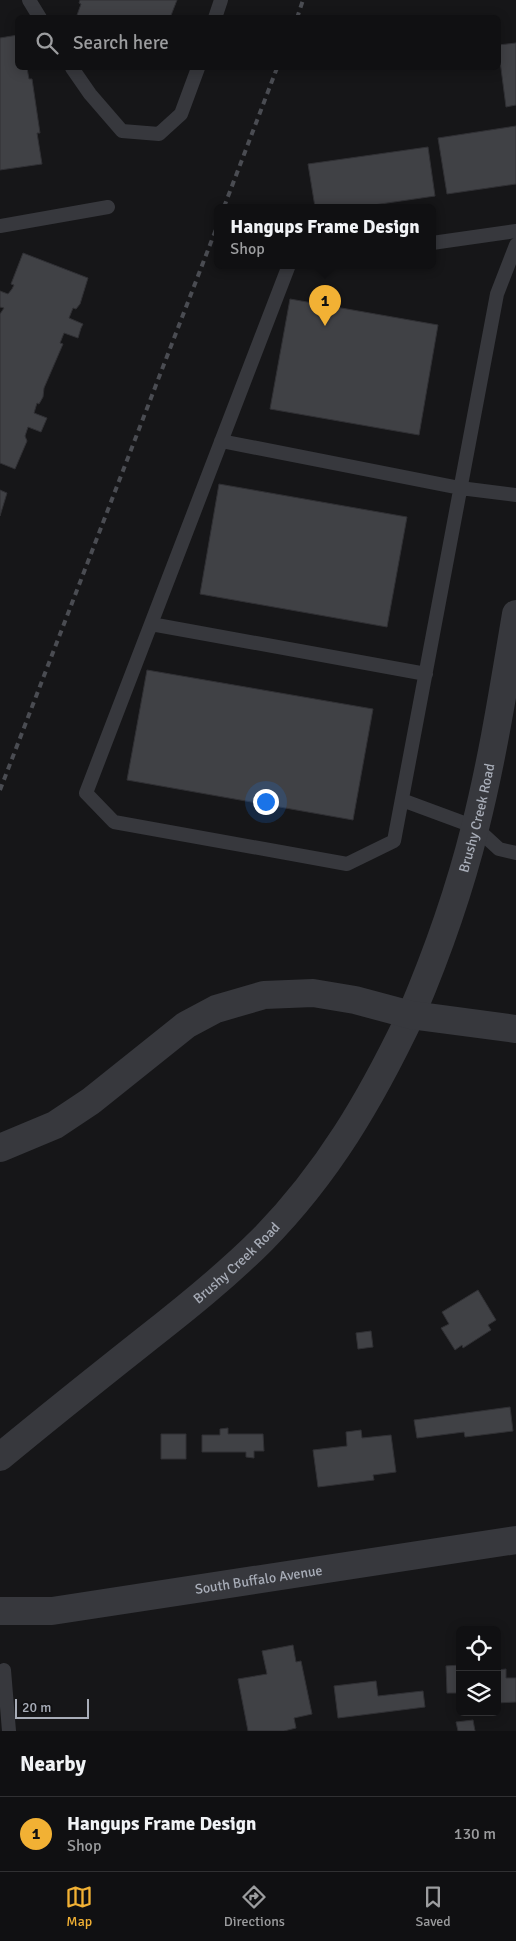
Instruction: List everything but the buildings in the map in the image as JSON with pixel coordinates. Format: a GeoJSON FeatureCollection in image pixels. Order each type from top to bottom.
{"type":"FeatureCollection","features":[{"type":"Feature","properties":{"kind":"street","name":"Brushy Creek Road"},"geometry":{"type":"LineString","coordinates":[[0,1457],[215,1285],[262,1240],[305,1192],[348,1134],[381,1078],[437,954],[475,827],[509,703],[516,614]]}},
{"type":"Feature","properties":{"kind":"street"},"geometry":{"type":"LineString","coordinates":[[0,1148],[55,1125],[91,1101],[186,1026],[216,1009],[264,995],[313,993],[355,1000],[411,1015],[516,1029]]}},
{"type":"Feature","properties":{"kind":"street","name":"South Buffalo Avenue"},"geometry":{"type":"LineString","coordinates":[[0,1611],[52,1611],[516,1540]]}},
{"type":"Feature","properties":{"kind":"lane"},"geometry":{"type":"LineString","coordinates":[[28,0],[38,15]]}},
{"type":"Feature","properties":{"kind":"lane"},"geometry":{"type":"LineString","coordinates":[[216,15],[221,0]]}},
{"type":"Feature","properties":{"kind":"lane"},"geometry":{"type":"LineString","coordinates":[[73,70],[90,94],[122,131],[159,134],[181,114],[197,70]]}},
{"type":"Feature","properties":{"kind":"lane"},"geometry":{"type":"LineString","coordinates":[[0,226],[108,207]]}},
{"type":"Feature","properties":{"kind":"lane"},"geometry":{"type":"LineString","coordinates":[[436,242],[516,231]]}},
{"type":"Feature","properties":{"kind":"lane"},"geometry":{"type":"LineString","coordinates":[[287,269],[86,792],[114,822],[347,864],[394,841],[497,294],[516,245]]}},
{"type":"Feature","properties":{"kind":"lane"},"geometry":{"type":"LineString","coordinates":[[221,441],[460,488],[516,495]]}},
{"type":"Feature","properties":{"kind":"lane"},"geometry":{"type":"LineString","coordinates":[[151,624],[426,674]]}},
{"type":"Feature","properties":{"kind":"lane"},"geometry":{"type":"LineString","coordinates":[[402,800],[475,827],[499,849],[516,853]]}},
{"type":"Feature","properties":{"kind":"lane"},"geometry":{"type":"LineString","coordinates":[[4,1670],[9,1731]]}},
{"type":"Feature","properties":{"kind":"railway"},"geometry":{"type":"LineString","coordinates":[[298,15],[303,0]]}},
{"type":"Feature","properties":{"kind":"railway"},"geometry":{"type":"LineString","coordinates":[[225,204],[276,70]]}},
{"type":"Feature","properties":{"kind":"railway"},"geometry":{"type":"LineString","coordinates":[[0,790],[214,234]]}},
{"type":"Feature","properties":{"kind":"place","name":"Hangups Frame Design"},"geometry":{"type":"Point","coordinates":[325,326]}}]}
